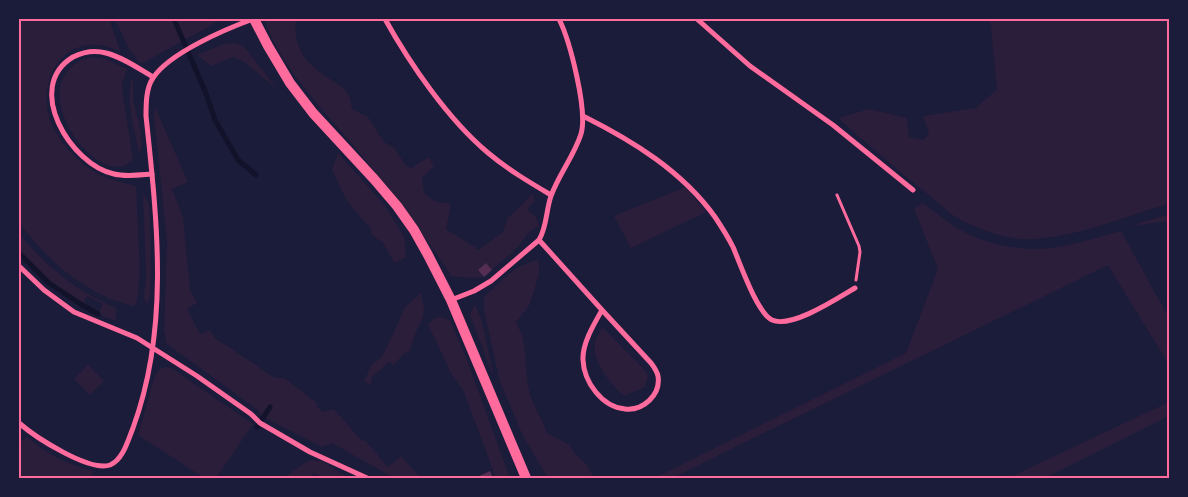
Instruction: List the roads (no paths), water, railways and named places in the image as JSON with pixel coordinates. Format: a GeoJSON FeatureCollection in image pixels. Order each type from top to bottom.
{"type":"FeatureCollection","features":[{"type":"Feature","properties":{"kind":"main road"},"geometry":{"type":"LineString","coordinates":[[254,19],[290,83],[313,113],[374,179],[414,230],[451,300],[526,478]]}},
{"type":"Feature","properties":{"kind":"street"},"geometry":{"type":"LineString","coordinates":[[19,423],[48,444],[85,463],[106,466],[114,463],[122,454],[139,410],[148,379],[153,349],[158,276],[157,228],[146,110],[148,92],[153,77],[170,61],[194,47],[254,19]]}},
{"type":"Feature","properties":{"kind":"street"},"geometry":{"type":"LineString","coordinates":[[385,19],[444,106],[471,137],[502,164],[551,194]]}},
{"type":"Feature","properties":{"kind":"street"},"geometry":{"type":"LineString","coordinates":[[451,300],[491,282],[540,240],[551,194],[580,137],[583,116],[576,72],[568,38],[559,19]]}},
{"type":"Feature","properties":{"kind":"street"},"geometry":{"type":"LineString","coordinates":[[696,19],[750,66],[833,125],[913,190]]}},
{"type":"Feature","properties":{"kind":"street"},"geometry":{"type":"LineString","coordinates":[[152,174],[114,175],[96,166],[78,151],[62,132],[56,120],[52,94],[53,83],[62,65],[86,52],[105,52],[153,77]]}},
{"type":"Feature","properties":{"kind":"street"},"geometry":{"type":"LineString","coordinates":[[583,116],[616,133],[657,159],[699,197],[716,218],[732,245],[748,283],[765,315],[774,321],[789,320],[808,314],[855,288]]}},
{"type":"Feature","properties":{"kind":"street"},"geometry":{"type":"LineString","coordinates":[[540,240],[656,370],[658,377],[654,396],[638,407],[626,409],[600,397],[586,374],[583,360],[584,351],[594,323],[602,310]]}},
{"type":"Feature","properties":{"kind":"street"},"geometry":{"type":"LineString","coordinates":[[19,266],[44,290],[74,312],[128,334],[197,376],[251,414],[260,423],[310,452],[367,478]]}},
{"type":"Feature","properties":{"kind":"waterway"},"geometry":{"type":"LineString","coordinates":[[174,19],[207,96],[215,120],[238,160],[256,175]]}},
{"type":"Feature","properties":{"kind":"waterway"},"geometry":{"type":"LineString","coordinates":[[19,253],[49,283],[98,314]]}},
{"type":"Feature","properties":{"kind":"waterway"},"geometry":{"type":"LineString","coordinates":[[257,427],[270,407]]}}]}
